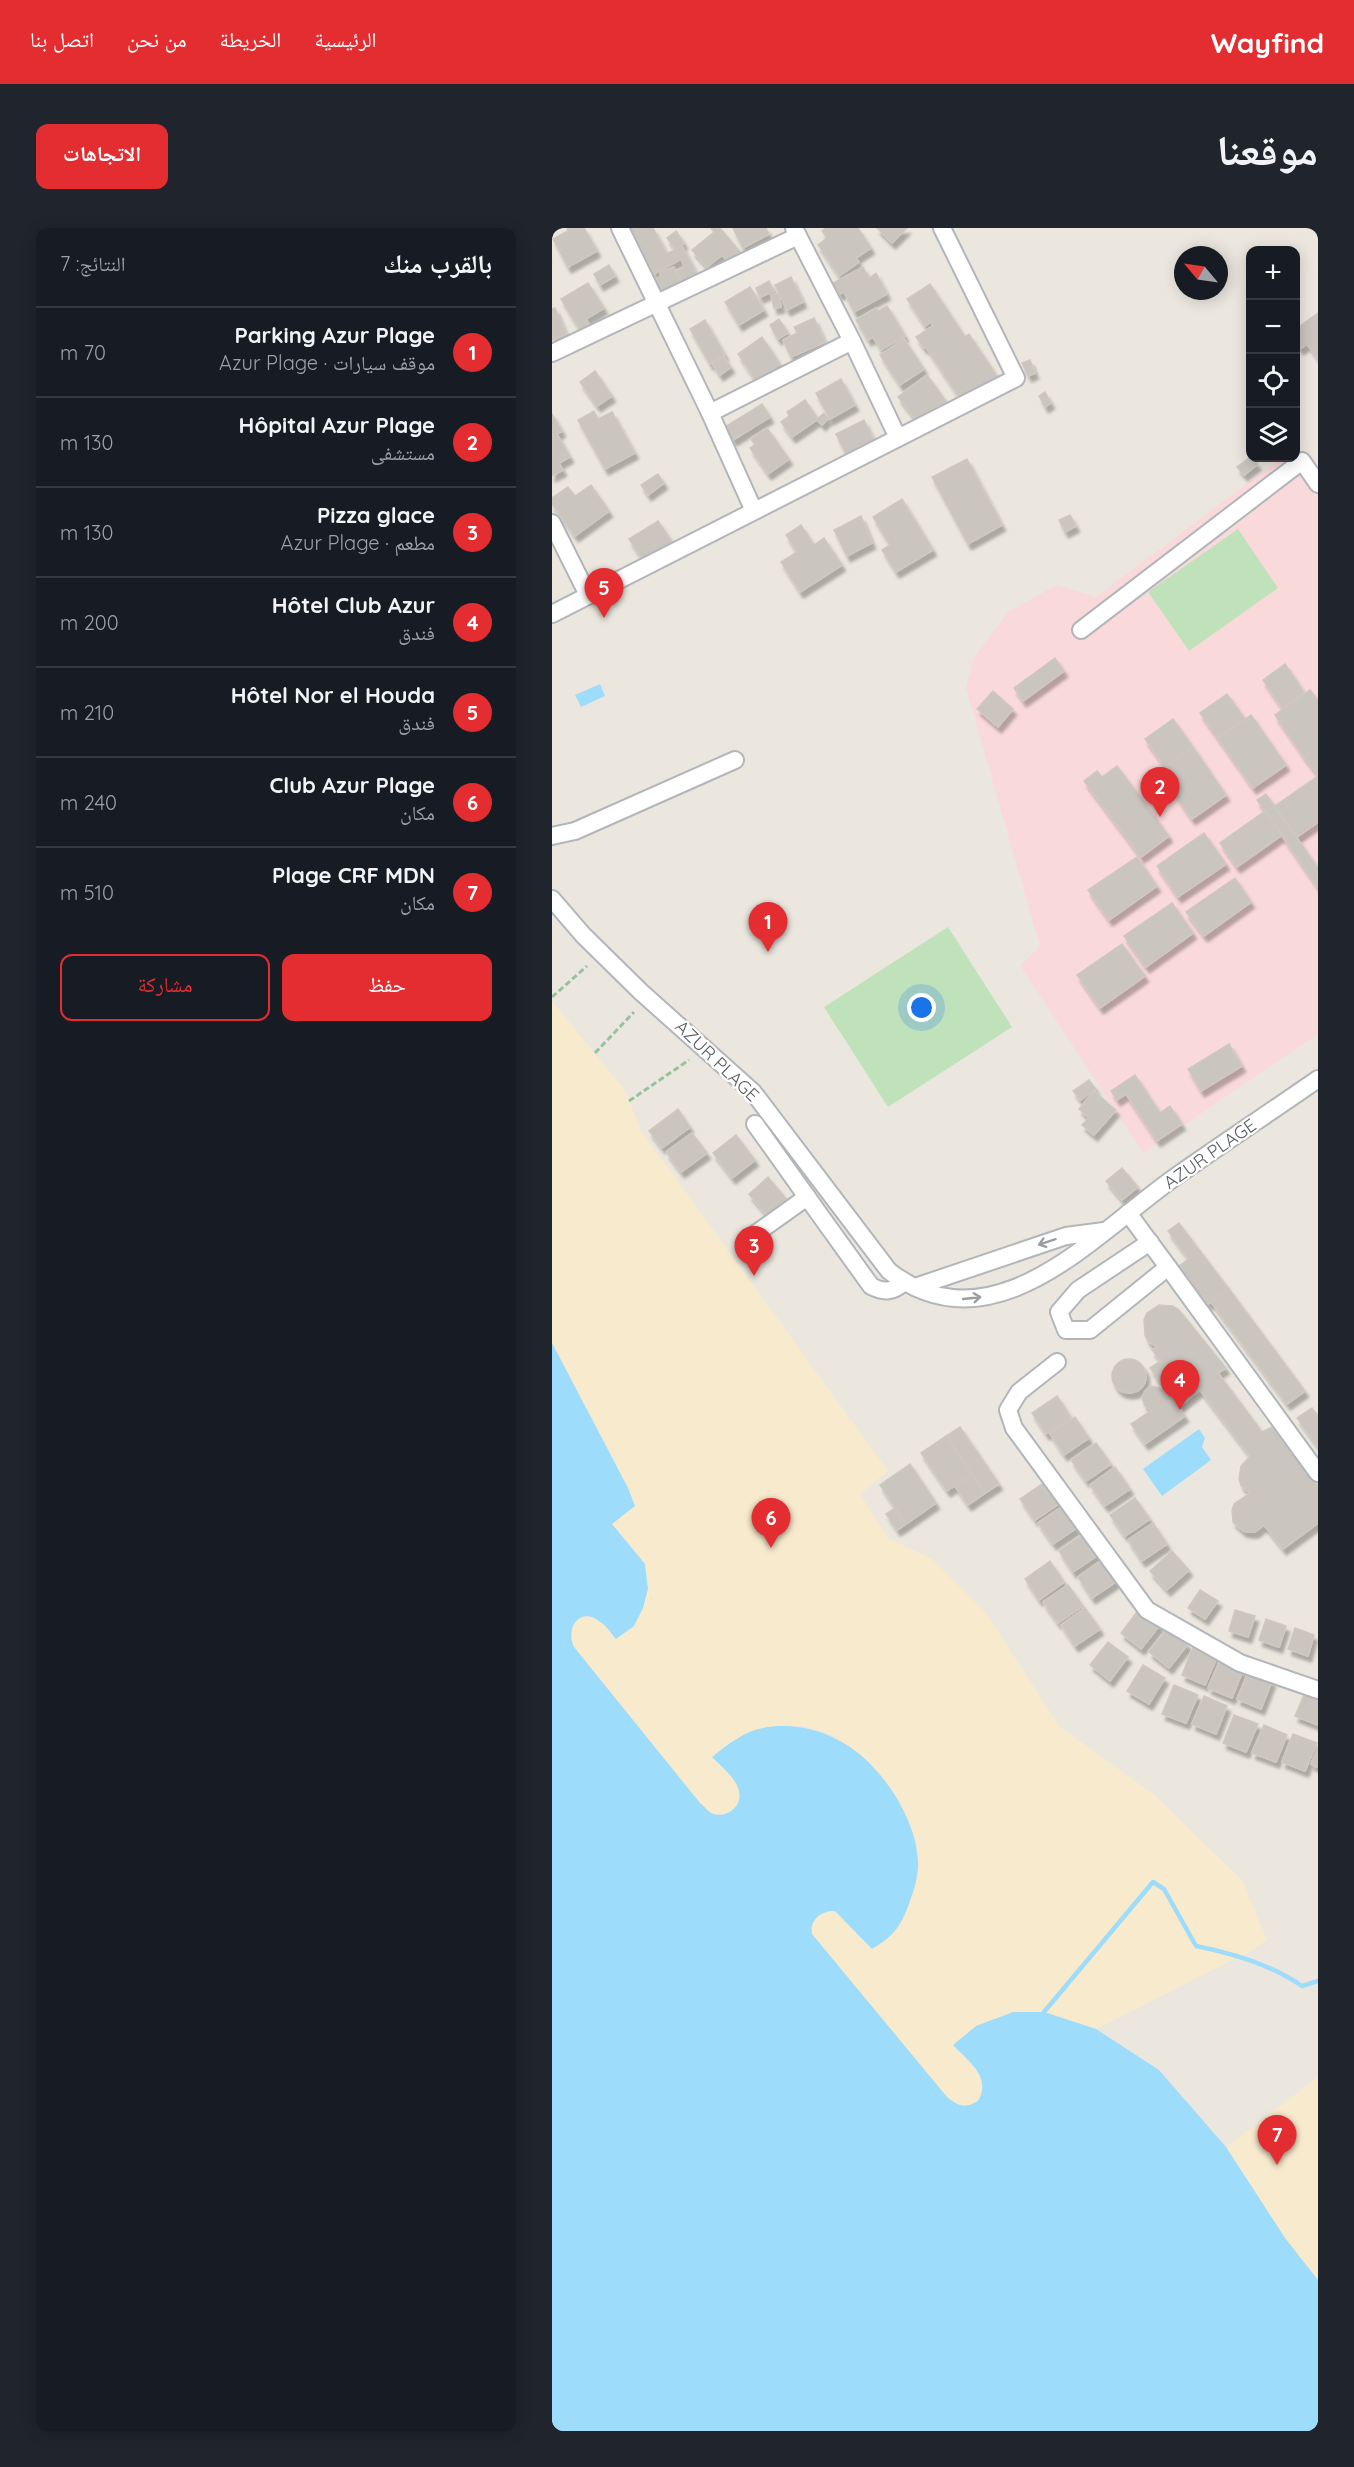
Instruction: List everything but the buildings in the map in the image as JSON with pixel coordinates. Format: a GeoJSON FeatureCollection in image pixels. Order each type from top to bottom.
{"type":"FeatureCollection","features":[{"type":"Feature","properties":{"kind":"street"},"geometry":{"type":"LineString","coordinates":[[620,228],[710,413],[754,511]]}},
{"type":"Feature","properties":{"kind":"street"},"geometry":{"type":"LineString","coordinates":[[552,614],[1016,378],[942,228]]}},
{"type":"Feature","properties":{"kind":"street"},"geometry":{"type":"LineString","coordinates":[[552,353],[657,303],[796,232],[852,341],[898,438]]}},
{"type":"Feature","properties":{"kind":"street"},"geometry":{"type":"LineString","coordinates":[[710,413],[852,341]]}},
{"type":"Feature","properties":{"kind":"street"},"geometry":{"type":"LineString","coordinates":[[1081,630],[1302,460],[1318,484]]}},
{"type":"Feature","properties":{"kind":"street"},"geometry":{"type":"LineString","coordinates":[[552,523],[588,596]]}},
{"type":"Feature","properties":{"kind":"street"},"geometry":{"type":"LineString","coordinates":[[552,836],[575,831],[735,760]]}},
{"type":"Feature","properties":{"kind":"street","name":"AZUR PLAGE"},"geometry":{"type":"LineString","coordinates":[[552,899],[583,935],[633,984],[753,1092],[883,1264],[910,1285],[941,1297],[966,1300],[994,1295],[1021,1285],[1057,1267],[1170,1181],[1318,1079]]}},
{"type":"Feature","properties":{"kind":"street"},"geometry":{"type":"LineString","coordinates":[[755,1124],[871,1286],[884,1291],[910,1285]]}},
{"type":"Feature","properties":{"kind":"street"},"geometry":{"type":"LineString","coordinates":[[754,1234],[807,1197]]}},
{"type":"Feature","properties":{"kind":"street"},"geometry":{"type":"LineString","coordinates":[[1128,1213],[1318,1473]]}},
{"type":"Feature","properties":{"kind":"street","name":"AZUR PLAGE"},"geometry":{"type":"LineString","coordinates":[[910,1285],[1066,1236],[1104,1231]]}},
{"type":"Feature","properties":{"kind":"street"},"geometry":{"type":"LineString","coordinates":[[1150,1242],[1078,1290],[1059,1312],[1066,1330],[1090,1330],[1168,1267]]}},
{"type":"Feature","properties":{"kind":"street"},"geometry":{"type":"LineString","coordinates":[[1057,1362],[1019,1392],[1008,1410],[1014,1428],[1147,1610],[1240,1663],[1318,1690]]}},
{"type":"Feature","properties":{"kind":"path"},"geometry":{"type":"LineString","coordinates":[[552,998],[587,966]]}},
{"type":"Feature","properties":{"kind":"path"},"geometry":{"type":"LineString","coordinates":[[595,1053],[634,1012]]}},
{"type":"Feature","properties":{"kind":"path"},"geometry":{"type":"LineString","coordinates":[[629,1101],[688,1060]]}},
{"type":"Feature","properties":{"kind":"shaded area"},"geometry":{"type":"Polygon","coordinates":[[[1300,449],[1318,475],[1318,1034],[1143,1153],[1020,965],[1040,947],[966,688],[973,659],[1009,611],[1057,585],[1096,597],[1276,462],[1300,462],[1300,449]]]}},
{"type":"Feature","properties":{"kind":"green space"},"geometry":{"type":"Polygon","coordinates":[[[1238,529],[1278,588],[1189,651],[1148,592],[1238,529]]]}},
{"type":"Feature","properties":{"kind":"green space"},"geometry":{"type":"Polygon","coordinates":[[[948,927],[1012,1027],[888,1107],[824,1007],[948,927]]]}},
{"type":"Feature","properties":{"kind":"sand"},"geometry":{"type":"Polygon","coordinates":[[[552,1001],[626,1092],[640,1129],[888,1471],[860,1494],[887,1537],[932,1559],[985,1612],[1060,1727],[1153,1794],[1242,1880],[1267,1940],[1247,1953],[1096,2029],[1044,2012],[954,2046],[971,2062],[982,2077],[984,2087],[982,2095],[972,2105],[958,2105],[947,2097],[812,1934],[813,1922],[820,1914],[831,1912],[842,1916],[915,1888],[917,1856],[911,1834],[906,1824],[849,1749],[839,1740],[823,1732],[790,1725],[756,1731],[740,1737],[712,1757],[728,1772],[738,1786],[740,1796],[738,1802],[728,1813],[711,1813],[700,1803],[574,1647],[571,1633],[573,1627],[580,1618],[586,1616],[601,1623],[616,1639],[645,1563],[612,1524],[617,1465],[552,1343],[552,1001]]]}},
{"type":"Feature","properties":{"kind":"sand"},"geometry":{"type":"Polygon","coordinates":[[[1318,2077],[1318,2280],[1285,2238],[1226,2147],[1318,2077]]]}},
{"type":"Feature","properties":{"kind":"water"},"geometry":{"type":"Polygon","coordinates":[[[600,684],[605,696],[581,707],[575,695],[600,684]]]}},
{"type":"Feature","properties":{"kind":"water"},"geometry":{"type":"Polygon","coordinates":[[[552,1343],[628,1488],[635,1506],[612,1524],[645,1564],[648,1589],[643,1608],[634,1626],[616,1639],[599,1621],[586,1616],[580,1618],[573,1626],[571,1633],[574,1647],[700,1803],[711,1813],[722,1815],[728,1813],[736,1806],[740,1797],[735,1781],[712,1757],[736,1739],[756,1730],[792,1726],[820,1732],[853,1749],[868,1761],[893,1793],[912,1829],[918,1865],[913,1892],[905,1915],[897,1928],[888,1938],[872,1949],[835,1911],[826,1912],[817,1917],[812,1924],[812,1934],[947,2097],[955,2103],[965,2106],[978,2101],[982,2085],[977,2070],[953,2045],[976,2026],[1013,2012],[1044,2012],[1096,2029],[1159,2070],[1226,2147],[1285,2238],[1318,2280],[1318,2431],[552,2431],[552,1343]]]}},
{"type":"Feature","properties":{"kind":"water"},"geometry":{"type":"Polygon","coordinates":[[[1199,1429],[1205,1438],[1202,1447],[1211,1460],[1162,1496],[1143,1469],[1199,1429]]]}},
{"type":"Feature","properties":{"kind":"waterway"},"geometry":{"type":"LineString","coordinates":[[1044,2012],[1153,1882],[1164,1889],[1196,1946],[1251,1961],[1278,1972],[1302,1986],[1318,1981]]}},
{"type":"Feature","properties":{"kind":"place","name":"Hôtel Nor el Houda"},"geometry":{"type":"Point","coordinates":[604,618]}},
{"type":"Feature","properties":{"kind":"place","name":"Hôpital Azur Plage"},"geometry":{"type":"Point","coordinates":[1160,817]}},
{"type":"Feature","properties":{"kind":"place","name":"Parking Azur Plage"},"geometry":{"type":"Point","coordinates":[768,952]}},
{"type":"Feature","properties":{"kind":"place","name":"Pizza glace"},"geometry":{"type":"Point","coordinates":[754,1276]}},
{"type":"Feature","properties":{"kind":"place","name":"Hôtel Club Azur"},"geometry":{"type":"Point","coordinates":[1180,1410]}},
{"type":"Feature","properties":{"kind":"place","name":"Club Azur Plage"},"geometry":{"type":"Point","coordinates":[771,1548]}},
{"type":"Feature","properties":{"kind":"place","name":"Plage CRF MDN"},"geometry":{"type":"Point","coordinates":[1277,2165]}}]}
